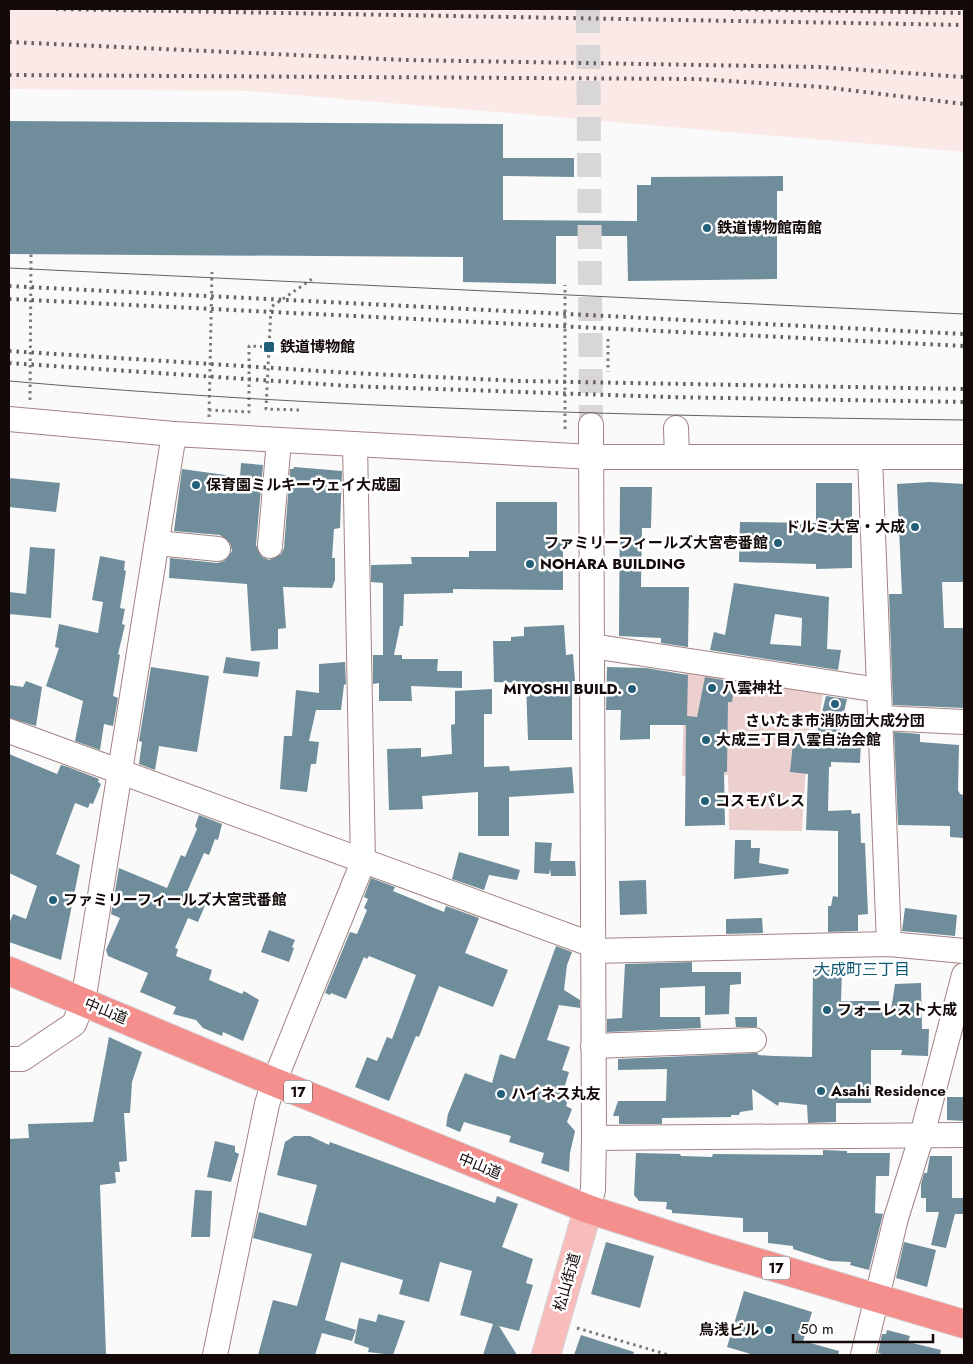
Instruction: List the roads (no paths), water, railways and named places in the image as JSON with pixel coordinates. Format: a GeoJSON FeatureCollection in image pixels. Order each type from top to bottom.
{"type":"FeatureCollection","features":[{"type":"Feature","properties":{"kind":"highway","name":"中山道"},"geometry":{"type":"LineString","coordinates":[[9,971],[274,1082],[588,1209],[964,1324]]}},
{"type":"Feature","properties":{"kind":"main road","name":"松山街道"},"geometry":{"type":"LineString","coordinates":[[546,1355],[588,1209]]}},
{"type":"Feature","properties":{"kind":"street"},"geometry":{"type":"LineString","coordinates":[[19,420],[174,434],[592,457],[964,457]]}},
{"type":"Feature","properties":{"kind":"street"},"geometry":{"type":"LineString","coordinates":[[588,1209],[593,1190],[594,1138],[591,425]]}},
{"type":"Feature","properties":{"kind":"street"},"geometry":{"type":"LineString","coordinates":[[676,428],[677,457]]}},
{"type":"Feature","properties":{"kind":"street"},"geometry":{"type":"LineString","coordinates":[[9,1059],[22,1059],[74,1024],[83,1002],[174,434]]}},
{"type":"Feature","properties":{"kind":"street"},"geometry":{"type":"LineString","coordinates":[[270,546],[279,440]]}},
{"type":"Feature","properties":{"kind":"street"},"geometry":{"type":"LineString","coordinates":[[215,1355],[267,1104],[274,1082],[363,862],[355,444]]}},
{"type":"Feature","properties":{"kind":"street"},"geometry":{"type":"LineString","coordinates":[[870,457],[889,944]]}},
{"type":"Feature","properties":{"kind":"street"},"geometry":{"type":"LineString","coordinates":[[157,543],[218,549]]}},
{"type":"Feature","properties":{"kind":"street"},"geometry":{"type":"LineString","coordinates":[[592,646],[879,690]]}},
{"type":"Feature","properties":{"kind":"street"},"geometry":{"type":"LineString","coordinates":[[881,718],[964,722]]}},
{"type":"Feature","properties":{"kind":"street"},"geometry":{"type":"LineString","coordinates":[[9,731],[593,948],[889,944],[964,951]]}},
{"type":"Feature","properties":{"kind":"street"},"geometry":{"type":"LineString","coordinates":[[863,1355],[896,1218],[922,1135],[964,975]]}},
{"type":"Feature","properties":{"kind":"street"},"geometry":{"type":"LineString","coordinates":[[593,1046],[754,1040]]}},
{"type":"Feature","properties":{"kind":"street"},"geometry":{"type":"LineString","coordinates":[[594,1138],[964,1135]]}},
{"type":"Feature","properties":{"kind":"tunnel"},"geometry":{"type":"LineString","coordinates":[[588,9],[591,425]]}},
{"type":"Feature","properties":{"kind":"tram line"},"geometry":{"type":"LineString","coordinates":[[9,268],[964,314]]}},
{"type":"Feature","properties":{"kind":"tram line"},"geometry":{"type":"LineString","coordinates":[[9,381],[128,391],[486,410],[964,420]]}},
{"type":"Feature","properties":{"kind":"railway"},"geometry":{"type":"LineString","coordinates":[[56,9],[964,25]]}},
{"type":"Feature","properties":{"kind":"railway"},"geometry":{"type":"LineString","coordinates":[[733,9],[964,13]]}},
{"type":"Feature","properties":{"kind":"railway"},"geometry":{"type":"LineString","coordinates":[[9,42],[405,60],[819,67],[964,77]]}},
{"type":"Feature","properties":{"kind":"railway"},"geometry":{"type":"LineString","coordinates":[[9,75],[697,79],[823,87],[964,104]]}},
{"type":"Feature","properties":{"kind":"railway"},"geometry":{"type":"LineString","coordinates":[[9,286],[964,334]]}},
{"type":"Feature","properties":{"kind":"railway"},"geometry":{"type":"LineString","coordinates":[[9,299],[964,346]]}},
{"type":"Feature","properties":{"kind":"railway"},"geometry":{"type":"LineString","coordinates":[[9,351],[351,373],[520,381],[964,389]]}},
{"type":"Feature","properties":{"kind":"railway"},"geometry":{"type":"LineString","coordinates":[[9,363],[350,386],[668,397],[964,402]]}},
{"type":"Feature","properties":{"kind":"place","name":"鉄道博物館南館"},"geometry":{"type":"Point","coordinates":[707,228]}},
{"type":"Feature","properties":{"kind":"place","name":"鉄道博物館"},"geometry":{"type":"Point","coordinates":[269,347]}},
{"type":"Feature","properties":{"kind":"place","name":"保育園ミルキーウェイ大成園"},"geometry":{"type":"Point","coordinates":[196,485]}},
{"type":"Feature","properties":{"kind":"place","name":"ドルミ大宮・大成"},"geometry":{"type":"Point","coordinates":[915,527]}},
{"type":"Feature","properties":{"kind":"place","name":"ファミリーフィールズ大宮壱番館"},"geometry":{"type":"Point","coordinates":[778,543]}},
{"type":"Feature","properties":{"kind":"place","name":"NOHARA BUILDING"},"geometry":{"type":"Point","coordinates":[530,564]}},
{"type":"Feature","properties":{"kind":"place","name":"八雲神社"},"geometry":{"type":"Point","coordinates":[712,688]}},
{"type":"Feature","properties":{"kind":"place","name":"MIYOSHI BUILD."},"geometry":{"type":"Point","coordinates":[632,689]}},
{"type":"Feature","properties":{"kind":"place","name":"さいたま市消防団大成分団"},"geometry":{"type":"Point","coordinates":[835,704]}},
{"type":"Feature","properties":{"kind":"place","name":"大成三丁目八雲自治会館"},"geometry":{"type":"Point","coordinates":[706,740]}},
{"type":"Feature","properties":{"kind":"place","name":"コスモパレス"},"geometry":{"type":"Point","coordinates":[705,801]}},
{"type":"Feature","properties":{"kind":"place","name":"ファミリーフィールズ大宮弐番館"},"geometry":{"type":"Point","coordinates":[53,900]}},
{"type":"Feature","properties":{"kind":"place","name":"フォーレスト大成"},"geometry":{"type":"Point","coordinates":[827,1010]}},
{"type":"Feature","properties":{"kind":"place","name":"Asahi Residence"},"geometry":{"type":"Point","coordinates":[821,1091]}},
{"type":"Feature","properties":{"kind":"place","name":"ハイネス丸友"},"geometry":{"type":"Point","coordinates":[501,1094]}},
{"type":"Feature","properties":{"kind":"place","name":"鳥浅ビル"},"geometry":{"type":"Point","coordinates":[769,1330]}},
{"type":"Feature","properties":{"kind":"district","name":"大成町三丁目"},"geometry":{"type":"Point","coordinates":[862,969]}}]}
